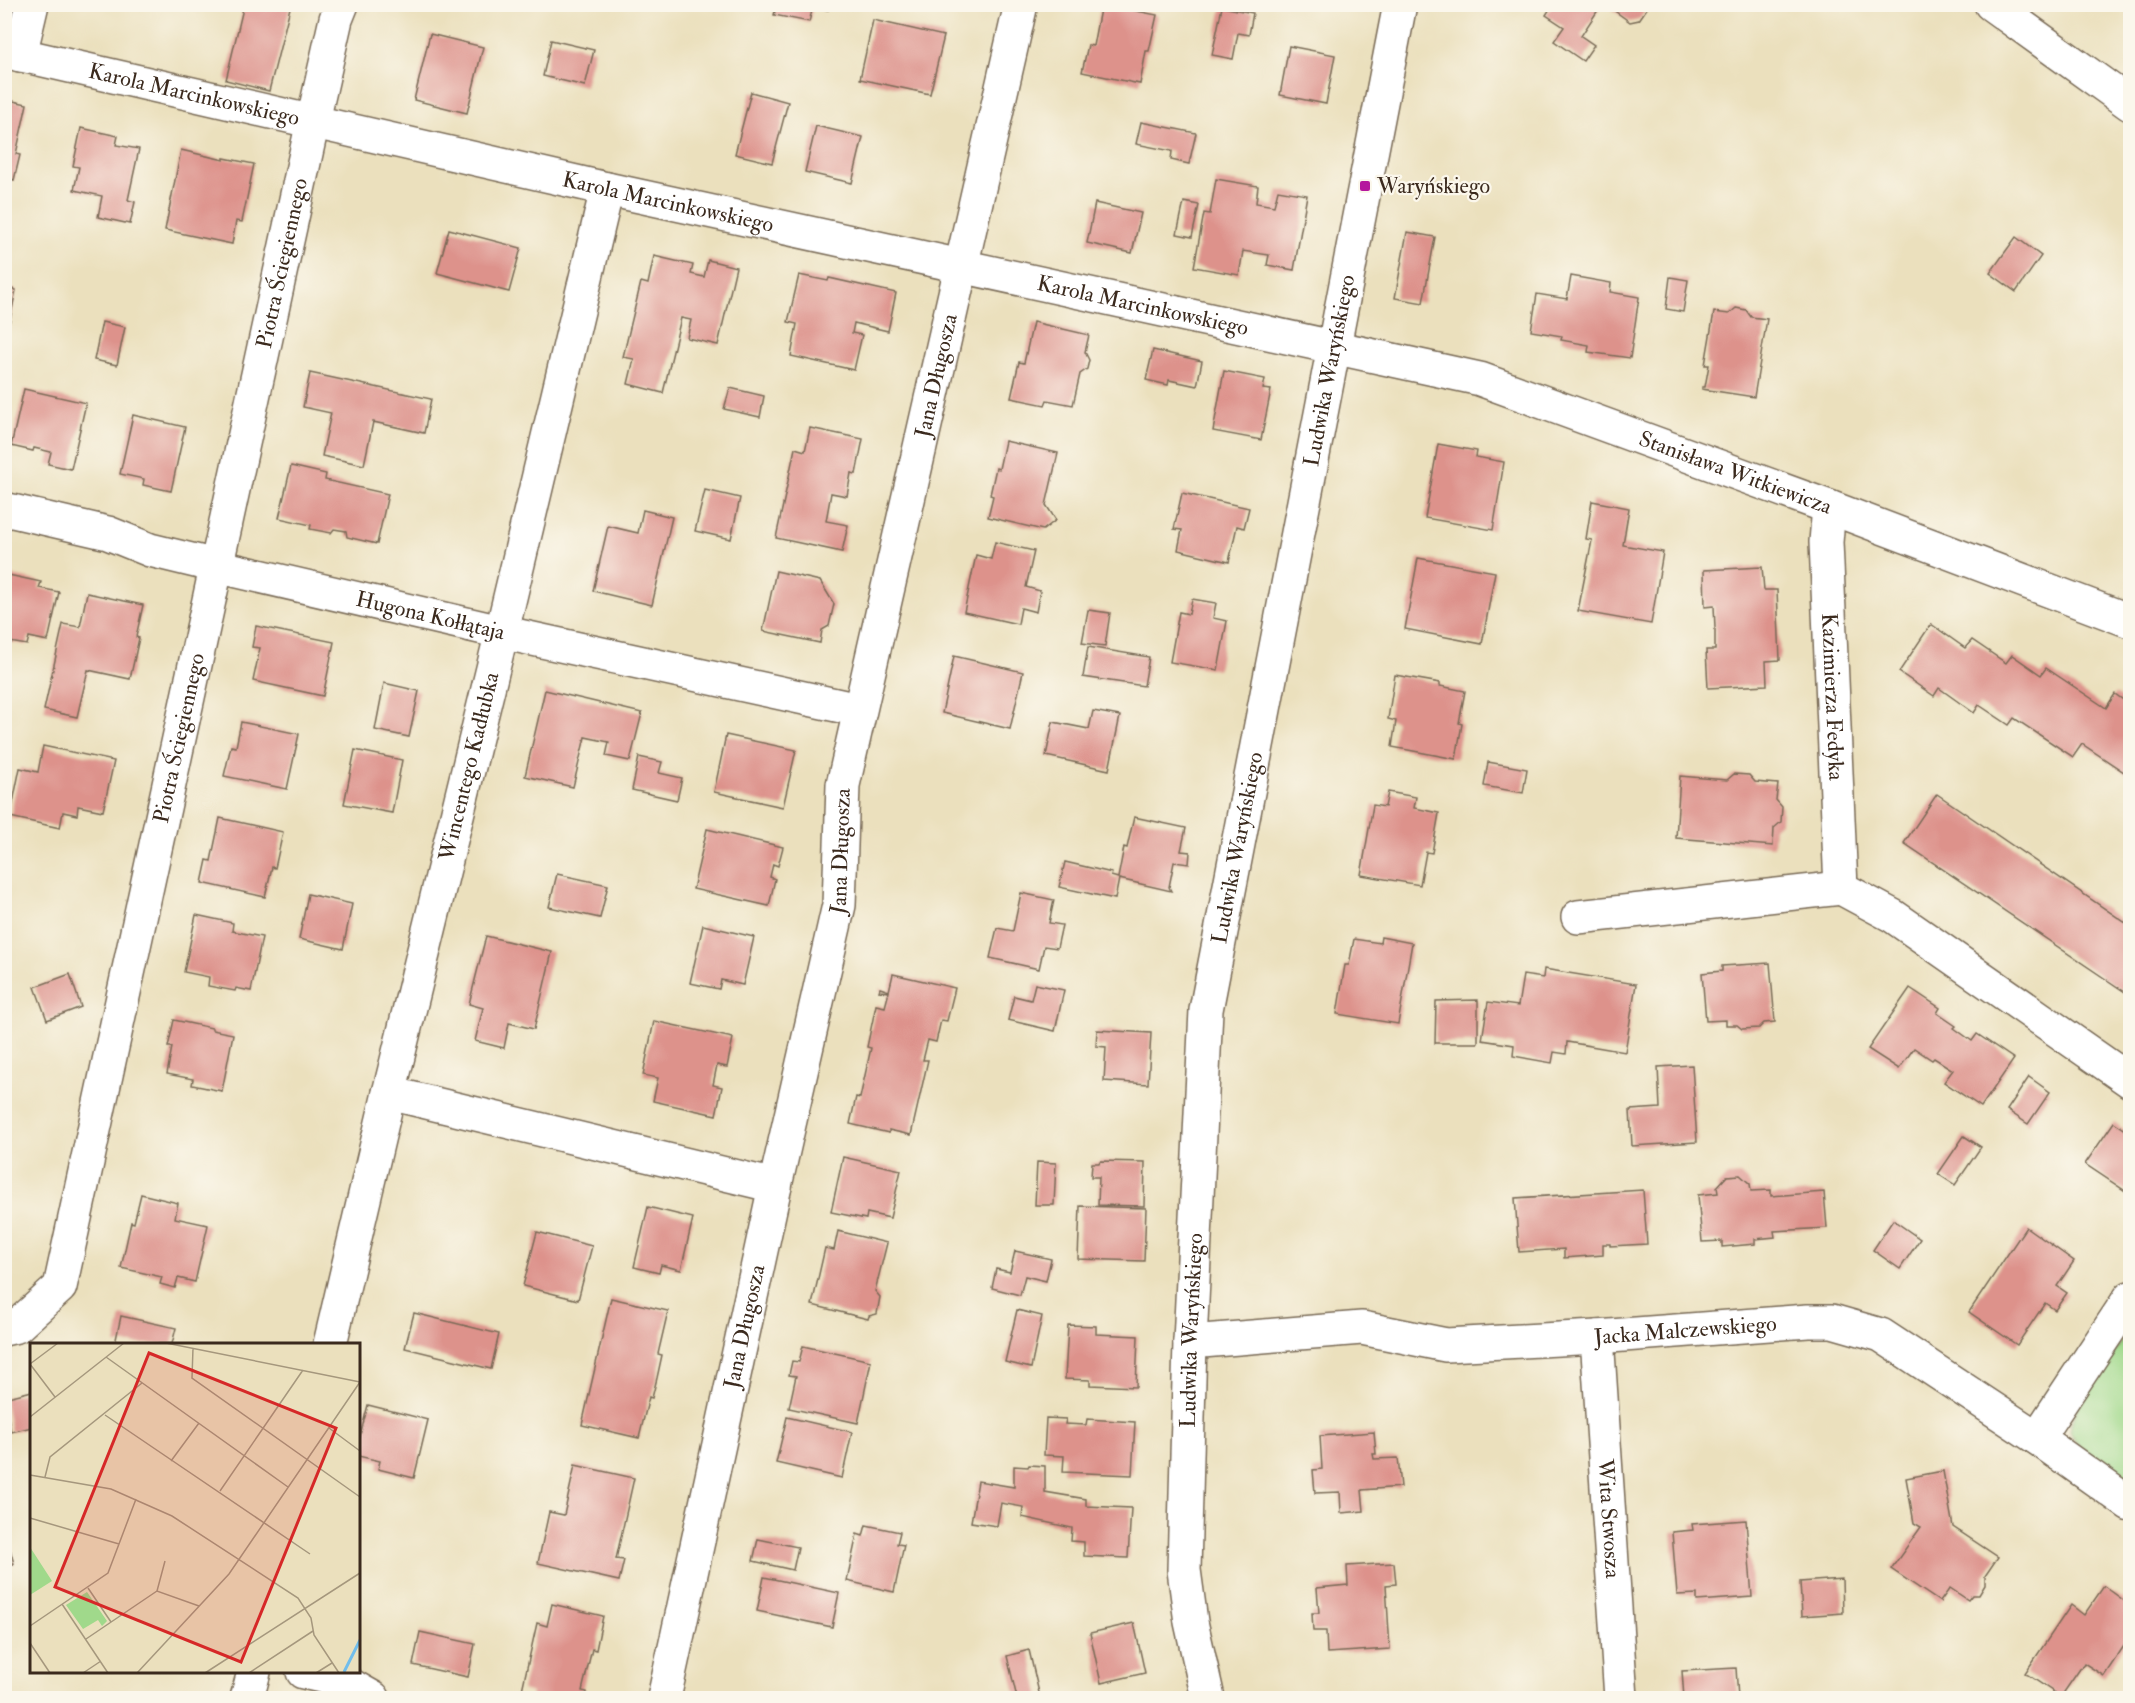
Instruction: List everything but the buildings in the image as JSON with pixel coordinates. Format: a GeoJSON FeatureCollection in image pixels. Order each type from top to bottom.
{"type":"FeatureCollection","features":[{"type":"Feature","properties":{"kind":"street"},"geometry":{"type":"LineString","coordinates":[[12,53],[33,4]]}},
{"type":"Feature","properties":{"kind":"street","name":"Piotra Ściegiennego"},"geometry":{"type":"LineString","coordinates":[[4,1329],[17,1326],[60,1287],[313,121],[336,19],[342,4]]}},
{"type":"Feature","properties":{"kind":"street","name":"Jana Długosza"},"geometry":{"type":"LineString","coordinates":[[664,1698],[775,1186],[839,905],[843,785],[1021,4]]}},
{"type":"Feature","properties":{"kind":"street","name":"Ludwika Waryńskiego"},"geometry":{"type":"LineString","coordinates":[[1208,1698],[1191,1622],[1184,1570],[1190,1342],[1206,1010],[1400,4]]}},
{"type":"Feature","properties":{"kind":"street"},"geometry":{"type":"LineString","coordinates":[[1991,4],[2130,104]]}},
{"type":"Feature","properties":{"kind":"street","name":"Karola Marcinkowskiego"},"geometry":{"type":"LineString","coordinates":[[12,53],[607,189],[1334,346]]}},
{"type":"Feature","properties":{"kind":"street","name":"Wincentego Kadłubka"},"geometry":{"type":"LineString","coordinates":[[330,1343],[388,1093],[607,189]]}},
{"type":"Feature","properties":{"kind":"street","name":"Stanisława Witkiewicza"},"geometry":{"type":"LineString","coordinates":[[1334,346],[1480,379],[1829,507],[2130,621]]}},
{"type":"Feature","properties":{"kind":"street","name":"Kazimierza Fedyka"},"geometry":{"type":"LineString","coordinates":[[1829,507],[1826,542],[1841,888]]}},
{"type":"Feature","properties":{"kind":"street","name":"Hugona Kołłątaja"},"geometry":{"type":"LineString","coordinates":[[4,509],[108,533],[150,550],[216,566],[501,632],[859,710]]}},
{"type":"Feature","properties":{"kind":"street"},"geometry":{"type":"LineString","coordinates":[[1578,917],[1841,888],[1893,916],[2130,1081]]}},
{"type":"Feature","properties":{"kind":"street"},"geometry":{"type":"LineString","coordinates":[[388,1093],[775,1186]]}},
{"type":"Feature","properties":{"kind":"street"},"geometry":{"type":"LineString","coordinates":[[2037,1438],[2130,1298]]}},
{"type":"Feature","properties":{"kind":"street","name":"Jacka Malczewskiego"},"geometry":{"type":"LineString","coordinates":[[1190,1342],[1362,1328],[1446,1345],[1832,1321],[1881,1335],[2037,1438],[2130,1504]]}},
{"type":"Feature","properties":{"kind":"street","name":"Wita Stwosza"},"geometry":{"type":"LineString","coordinates":[[1597,1337],[1621,1698]]}},
{"type":"Feature","properties":{"kind":"street"},"geometry":{"type":"LineString","coordinates":[[247,1698],[253,1673]]}},
{"type":"Feature","properties":{"kind":"street"},"geometry":{"type":"LineString","coordinates":[[311,1673],[343,1681],[373,1698]]}},
{"type":"Feature","properties":{"kind":"green space"},"geometry":{"type":"Polygon","coordinates":[[[2130,1330],[2130,1488],[2082,1454],[2070,1431],[2077,1407],[2130,1330]]]}},
{"type":"Feature","properties":{"kind":"place","name":"Waryńskiego"},"geometry":{"type":"Point","coordinates":[1365,186]}}]}
